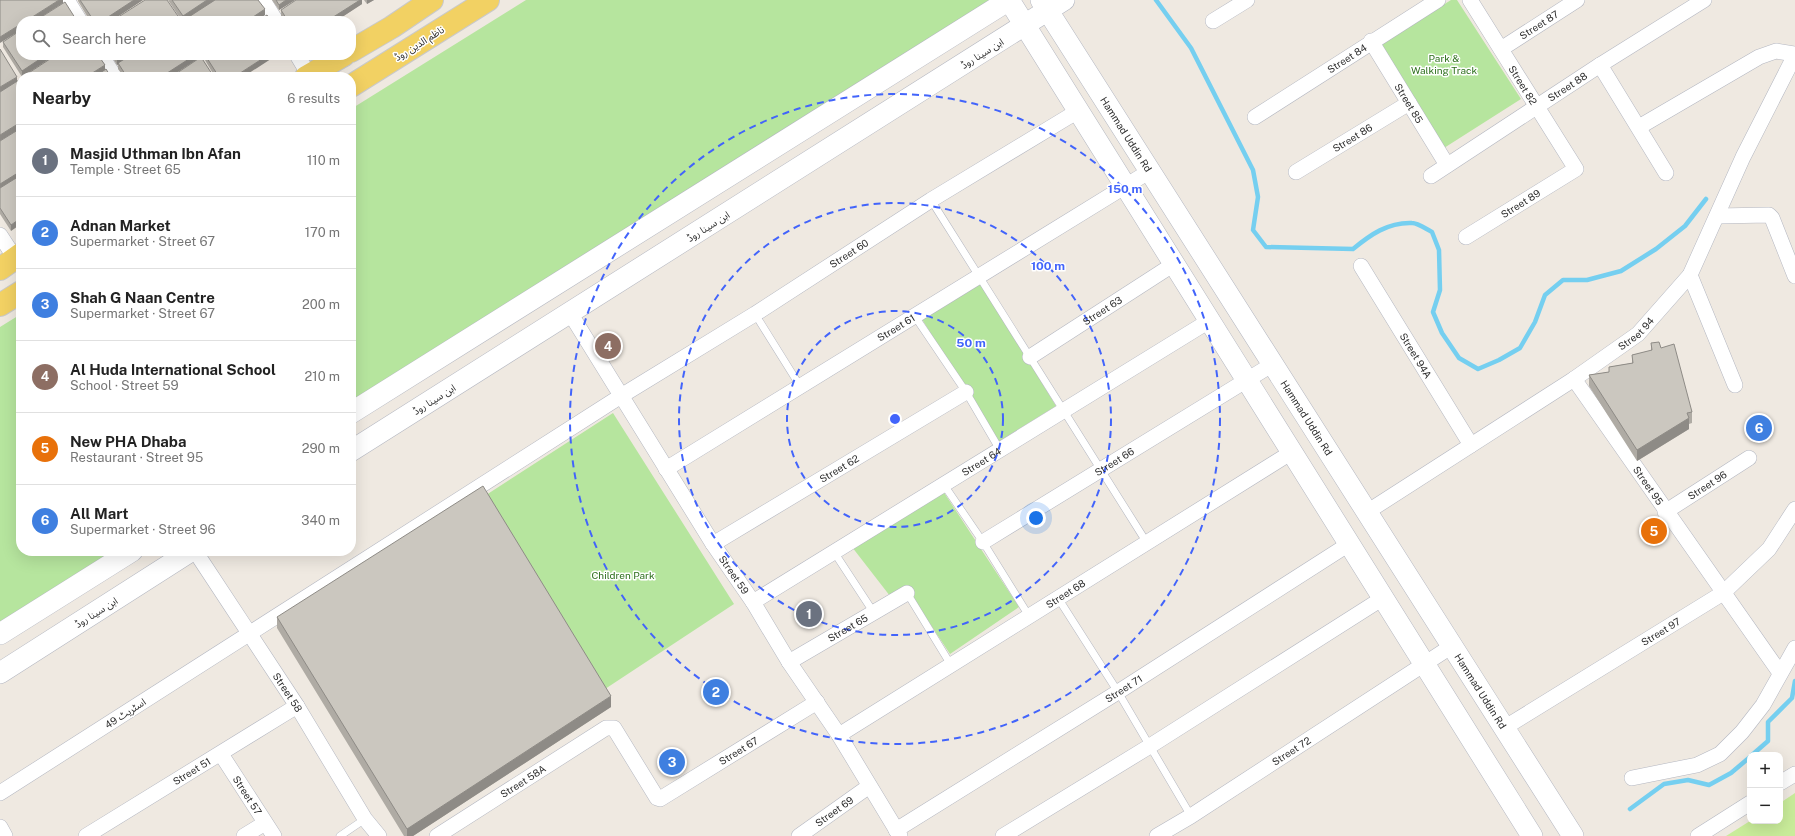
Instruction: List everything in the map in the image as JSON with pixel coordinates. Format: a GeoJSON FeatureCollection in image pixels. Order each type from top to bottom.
{"type":"FeatureCollection","features":[{"type":"Feature","properties":{"kind":"main road"},"geometry":{"type":"LineString","coordinates":[[356,48],[392,27],[432,0]]}},
{"type":"Feature","properties":{"kind":"main road","name":"ناظم الدین روڈ"},"geometry":{"type":"LineString","coordinates":[[356,83],[488,0]]}},
{"type":"Feature","properties":{"kind":"main road"},"geometry":{"type":"LineString","coordinates":[[315,72],[335,60]]}},
{"type":"Feature","properties":{"kind":"main road"},"geometry":{"type":"LineString","coordinates":[[0,305],[16,295]]}},
{"type":"Feature","properties":{"kind":"street"},"geometry":{"type":"LineString","coordinates":[[66,0],[77,16]]}},
{"type":"Feature","properties":{"kind":"street"},"geometry":{"type":"LineString","coordinates":[[263,0],[273,16]]}},
{"type":"Feature","properties":{"kind":"street"},"geometry":{"type":"LineString","coordinates":[[356,410],[1009,0],[1532,836]]}},
{"type":"Feature","properties":{"kind":"street"},"geometry":{"type":"LineString","coordinates":[[1214,21],[1247,0]]}},
{"type":"Feature","properties":{"kind":"street","name":"Street 84"},"geometry":{"type":"LineString","coordinates":[[1255,117],[1371,41],[1438,0]]}},
{"type":"Feature","properties":{"kind":"street","name":"Street 82"},"geometry":{"type":"LineString","coordinates":[[1470,0],[1576,169]]}},
{"type":"Feature","properties":{"kind":"street","name":"Street 87"},"geometry":{"type":"LineString","coordinates":[[1501,49],[1578,0]]}},
{"type":"Feature","properties":{"kind":"street","name":"Street 88"},"geometry":{"type":"LineString","coordinates":[[1431,176],[1600,65],[1704,0]]}},
{"type":"Feature","properties":{"kind":"street","name":"ابن سینا روڈ"},"geometry":{"type":"LineString","coordinates":[[356,448],[1025,26],[1051,3]]}},
{"type":"Feature","properties":{"kind":"street","name":"Hammad Uddin Rd"},"geometry":{"type":"LineString","coordinates":[[1051,3],[1150,171],[1572,836]]}},
{"type":"Feature","properties":{"kind":"street","name":"Street 85"},"geometry":{"type":"LineString","coordinates":[[1371,41],[1447,165]]}},
{"type":"Feature","properties":{"kind":"street"},"geometry":{"type":"LineString","coordinates":[[1639,127],[1759,57],[1776,51],[1795,54]]}},
{"type":"Feature","properties":{"kind":"street","name":"Street 94"},"geometry":{"type":"LineString","coordinates":[[1367,512],[1574,379],[1638,334],[1690,275],[1743,157],[1795,54]]}},
{"type":"Feature","properties":{"kind":"street"},"geometry":{"type":"LineString","coordinates":[[104,60],[112,72]]}},
{"type":"Feature","properties":{"kind":"street"},"geometry":{"type":"LineString","coordinates":[[300,60],[306,72]]}},
{"type":"Feature","properties":{"kind":"street"},"geometry":{"type":"LineString","coordinates":[[1600,65],[1666,172]]}},
{"type":"Feature","properties":{"kind":"street","name":"Street 86"},"geometry":{"type":"LineString","coordinates":[[1296,172],[1409,103]]}},
{"type":"Feature","properties":{"kind":"street","name":"Street 60"},"geometry":{"type":"LineString","coordinates":[[621,396],[755,314],[931,200],[1078,111]]}},
{"type":"Feature","properties":{"kind":"street","name":"Street 89"},"geometry":{"type":"LineString","coordinates":[[1466,237],[1576,169]]}},
{"type":"Feature","properties":{"kind":"street","name":"Street 61"},"geometry":{"type":"LineString","coordinates":[[666,469],[1124,185],[1150,171]]}},
{"type":"Feature","properties":{"kind":"street"},"geometry":{"type":"LineString","coordinates":[[1717,216],[1769,215],[1772,218],[1795,276]]}},
{"type":"Feature","properties":{"kind":"street"},"geometry":{"type":"LineString","coordinates":[[0,235],[12,261]]}},
{"type":"Feature","properties":{"kind":"street","name":"Street 63"},"geometry":{"type":"LineString","coordinates":[[1030,357],[1174,264]]}},
{"type":"Feature","properties":{"kind":"street","name":"Street 94A"},"geometry":{"type":"LineString","coordinates":[[1361,266],[1471,446]]}},
{"type":"Feature","properties":{"kind":"street"},"geometry":{"type":"LineString","coordinates":[[1690,275],[1735,386]]}},
{"type":"Feature","properties":{"kind":"street","name":"Street 59"},"geometry":{"type":"LineString","coordinates":[[570,313],[712,544],[753,602],[789,662],[839,735],[868,787],[898,833]]}},
{"type":"Feature","properties":{"kind":"street","name":"Street 64"},"geometry":{"type":"LineString","coordinates":[[753,602],[1210,321]]}},
{"type":"Feature","properties":{"kind":"street","name":"Street 66"},"geometry":{"type":"LineString","coordinates":[[983,542],[1273,364]]}},
{"type":"Feature","properties":{"kind":"street","name":"Street 95"},"geometry":{"type":"LineString","coordinates":[[1574,379],[1665,512],[1780,673]]}},
{"type":"Feature","properties":{"kind":"street","name":"Street 62"},"geometry":{"type":"LineString","coordinates":[[712,544],[966,392]]}},
{"type":"Feature","properties":{"kind":"street","name":"اسٹریٹ 49"},"geometry":{"type":"LineString","coordinates":[[0,793],[621,396]]}},
{"type":"Feature","properties":{"kind":"street","name":"Street 68"},"geometry":{"type":"LineString","coordinates":[[839,735],[1292,452]]}},
{"type":"Feature","properties":{"kind":"street","name":"Street 96"},"geometry":{"type":"LineString","coordinates":[[1665,512],[1748,458]]}},
{"type":"Feature","properties":{"kind":"street","name":"Street 97"},"geometry":{"type":"LineString","coordinates":[[1504,728],[1723,593],[1769,549],[1795,509]]}},
{"type":"Feature","properties":{"kind":"street","name":"Street 71"},"geometry":{"type":"LineString","coordinates":[[898,833],[1349,544]]}},
{"type":"Feature","properties":{"kind":"street"},"geometry":{"type":"LineString","coordinates":[[0,634],[124,556]]}},
{"type":"Feature","properties":{"kind":"street","name":"ابن سینا روڈ"},"geometry":{"type":"LineString","coordinates":[[0,673],[183,556]]}},
{"type":"Feature","properties":{"kind":"street","name":"Street 58"},"geometry":{"type":"LineString","coordinates":[[198,556],[250,632],[365,819],[379,836]]}},
{"type":"Feature","properties":{"kind":"street","name":"Street 65"},"geometry":{"type":"LineString","coordinates":[[789,662],[907,593]]}},
{"type":"Feature","properties":{"kind":"street"},"geometry":{"type":"LineString","coordinates":[[1003,836],[1150,746],[1383,598]]}},
{"type":"Feature","properties":{"kind":"street","name":"Street 72"},"geometry":{"type":"LineString","coordinates":[[1157,836],[1191,816],[1452,646]]}},
{"type":"Feature","properties":{"kind":"street"},"geometry":{"type":"LineString","coordinates":[[1632,778],[1697,765],[1720,754],[1742,732],[1763,705],[1795,648]]}},
{"type":"Feature","properties":{"kind":"street","name":"Street 67"},"geometry":{"type":"LineString","coordinates":[[609,727],[614,728],[657,798],[660,799],[817,702]]}},
{"type":"Feature","properties":{"kind":"street","name":"Street 51"},"geometry":{"type":"LineString","coordinates":[[86,836],[221,754],[296,706]]}},
{"type":"Feature","properties":{"kind":"street","name":"Street 58A"},"geometry":{"type":"LineString","coordinates":[[437,836],[609,727]]}},
{"type":"Feature","properties":{"kind":"street","name":"Street 57"},"geometry":{"type":"LineString","coordinates":[[221,754],[274,836]]}},
{"type":"Feature","properties":{"kind":"street"},"geometry":{"type":"LineString","coordinates":[[1783,781],[1795,774]]}},
{"type":"Feature","properties":{"kind":"street","name":"Street 69"},"geometry":{"type":"LineString","coordinates":[[799,836],[868,787]]}},
{"type":"Feature","properties":{"kind":"street"},"geometry":{"type":"LineString","coordinates":[[1698,836],[1747,805]]}},
{"type":"Feature","properties":{"kind":"street"},"geometry":{"type":"LineString","coordinates":[[244,836],[265,823]]}},
{"type":"Feature","properties":{"kind":"street"},"geometry":{"type":"LineString","coordinates":[[0,827],[5,836]]}},
{"type":"Feature","properties":{"kind":"lane"},"geometry":{"type":"LineString","coordinates":[[931,200],[1147,543]]}},
{"type":"Feature","properties":{"kind":"lane"},"geometry":{"type":"LineString","coordinates":[[755,314],[800,386]]}},
{"type":"Feature","properties":{"kind":"lane"},"geometry":{"type":"LineString","coordinates":[[914,315],[966,392],[1000,450]]}},
{"type":"Feature","properties":{"kind":"lane"},"geometry":{"type":"LineString","coordinates":[[944,485],[983,542],[1029,616]]}},
{"type":"Feature","properties":{"kind":"lane"},"geometry":{"type":"LineString","coordinates":[[834,552],[874,613]]}},
{"type":"Feature","properties":{"kind":"lane"},"geometry":{"type":"LineString","coordinates":[[907,593],[951,665]]}},
{"type":"Feature","properties":{"kind":"lane"},"geometry":{"type":"LineString","coordinates":[[1058,598],[1118,692],[1191,816]]}},
{"type":"Feature","properties":{"kind":"lane"},"geometry":{"type":"LineString","coordinates":[[340,836],[365,819]]}},
{"type":"Feature","properties":{"kind":"green space"},"geometry":{"type":"Polygon","coordinates":[[[526,0],[994,0],[356,402],[356,106],[526,0]]]}},
{"type":"Feature","properties":{"kind":"green space","name":"Park & Walking Track"},"geometry":{"type":"Polygon","coordinates":[[[1451,0],[1457,0],[1521,99],[1444,148],[1378,46],[1451,0]]]}},
{"type":"Feature","properties":{"kind":"green space"},"geometry":{"type":"Polygon","coordinates":[[[979,280],[1056,406],[998,442],[920,316],[979,280]]]}},
{"type":"Feature","properties":{"kind":"green space"},"geometry":{"type":"Polygon","coordinates":[[[16,317],[16,556],[112,556],[0,626],[0,327],[16,317]]]}},
{"type":"Feature","properties":{"kind":"green space","name":"Children Park"},"geometry":{"type":"Polygon","coordinates":[[[613,413],[734,604],[602,691],[483,497],[613,413]]]}},
{"type":"Feature","properties":{"kind":"green space"},"geometry":{"type":"Polygon","coordinates":[[[943,491],[1019,607],[950,654],[907,589],[890,596],[852,547],[943,491]]]}},
{"type":"Feature","properties":{"kind":"green space"},"geometry":{"type":"Polygon","coordinates":[[[1795,793],[1795,836],[1726,836],[1747,823],[1783,824],[1783,801],[1795,793]]]}},
{"type":"Feature","properties":{"kind":"building"},"geometry":{"type":"Polygon","coordinates":[[[0,0],[59,0],[34,16],[16,16],[16,27],[0,37],[0,0]]]}},
{"type":"Feature","properties":{"kind":"building"},"geometry":{"type":"Polygon","coordinates":[[[80,0],[134,0],[110,16],[91,16],[80,0]]]}},
{"type":"Feature","properties":{"kind":"building"},"geometry":{"type":"Polygon","coordinates":[[[145,0],[167,0],[178,16],[120,16],[145,0]]]}},
{"type":"Feature","properties":{"kind":"building"},"geometry":{"type":"Polygon","coordinates":[[[172,0],[207,0],[183,16],[172,0]]]}},
{"type":"Feature","properties":{"kind":"building"},"geometry":{"type":"Polygon","coordinates":[[[215,0],[258,0],[265,9],[254,16],[190,16],[215,0]]]}},
{"type":"Feature","properties":{"kind":"building"},"geometry":{"type":"Polygon","coordinates":[[[276,0],[286,0],[279,5],[276,0]]]}},
{"type":"Feature","properties":{"kind":"building"},"geometry":{"type":"Polygon","coordinates":[[[296,0],[360,0],[335,16],[285,16],[281,10],[296,0]]]}},
{"type":"Feature","properties":{"kind":"building"},"geometry":{"type":"Polygon","coordinates":[[[65,2],[74,16],[43,16],[65,2]]]}},
{"type":"Feature","properties":{"kind":"building"},"geometry":{"type":"Polygon","coordinates":[[[16,33],[16,60],[38,60],[22,71],[3,42],[16,33]]]}},
{"type":"Feature","properties":{"kind":"building"},"geometry":{"type":"Polygon","coordinates":[[[0,49],[16,78],[0,87],[0,49]]]}},
{"type":"Feature","properties":{"kind":"building"},"geometry":{"type":"Polygon","coordinates":[[[48,60],[102,60],[105,65],[94,72],[30,72],[48,60]]]}},
{"type":"Feature","properties":{"kind":"building"},"geometry":{"type":"Polygon","coordinates":[[[123,60],[187,60],[169,72],[124,72],[118,63],[123,60]]]}},
{"type":"Feature","properties":{"kind":"building"},"geometry":{"type":"Polygon","coordinates":[[[196,60],[203,60],[211,72],[178,72],[196,60]]]}},
{"type":"Feature","properties":{"kind":"building"},"geometry":{"type":"Polygon","coordinates":[[[208,60],[260,60],[242,72],[216,72],[208,60]]]}},
{"type":"Feature","properties":{"kind":"building"},"geometry":{"type":"Polygon","coordinates":[[[16,82],[16,125],[0,135],[0,92],[16,82]]]}},
{"type":"Feature","properties":{"kind":"building"},"geometry":{"type":"Polygon","coordinates":[[[16,131],[16,174],[0,184],[0,141],[16,131]]]}},
{"type":"Feature","properties":{"kind":"building"},"geometry":{"type":"Polygon","coordinates":[[[16,178],[16,222],[11,225],[0,208],[0,188],[16,178]]]}},
{"type":"Feature","properties":{"kind":"building"},"geometry":{"type":"Polygon","coordinates":[[[1659,342],[1661,348],[1674,344],[1692,412],[1687,413],[1689,418],[1637,450],[1589,375],[1609,372],[1609,367],[1633,363],[1632,355],[1652,350],[1651,343],[1659,342]]]}},
{"type":"Feature","properties":{"kind":"building"},"geometry":{"type":"Polygon","coordinates":[[[483,486],[611,696],[407,829],[277,617],[483,486]]]}},
{"type":"Feature","properties":{"kind":"waterway"},"geometry":{"type":"LineString","coordinates":[[1156,0],[1191,48],[1253,170],[1258,197],[1253,230],[1266,247],[1353,249],[1373,234],[1387,227],[1403,223],[1412,223],[1422,226],[1432,232],[1439,250],[1440,290],[1433,312],[1442,333],[1459,358],[1478,369],[1499,360],[1520,348],[1535,322],[1545,295],[1563,280],[1587,280],[1621,271],[1656,249],[1685,226],[1706,199]]}},
{"type":"Feature","properties":{"kind":"waterway"},"geometry":{"type":"LineString","coordinates":[[1755,752],[1768,741],[1768,722],[1792,698],[1795,681]]}},
{"type":"Feature","properties":{"kind":"waterway"},"geometry":{"type":"LineString","coordinates":[[1630,809],[1664,784],[1688,780],[1709,785],[1731,773],[1747,760]]}},
{"type":"Feature","properties":{"kind":"place","name":"Al Huda International School"},"geometry":{"type":"Point","coordinates":[608,346]}},
{"type":"Feature","properties":{"kind":"place","name":"All Mart"},"geometry":{"type":"Point","coordinates":[1759,428]}},
{"type":"Feature","properties":{"kind":"place","name":"New PHA Dhaba"},"geometry":{"type":"Point","coordinates":[1654,531]}},
{"type":"Feature","properties":{"kind":"place","name":"Masjid Uthman Ibn Afan"},"geometry":{"type":"Point","coordinates":[809,614]}},
{"type":"Feature","properties":{"kind":"place","name":"Adnan Market"},"geometry":{"type":"Point","coordinates":[716,692]}},
{"type":"Feature","properties":{"kind":"place","name":"Shah G Naan Centre"},"geometry":{"type":"Point","coordinates":[672,762]}}]}
